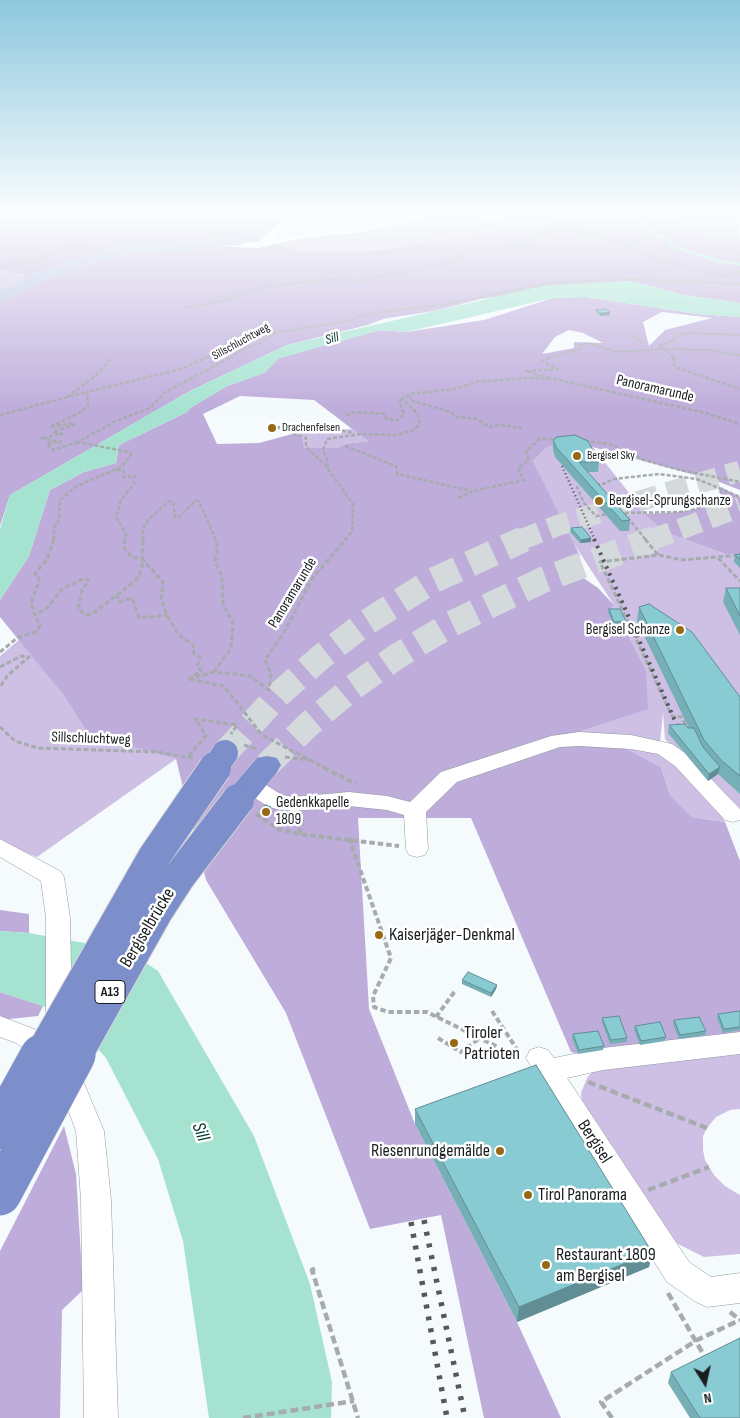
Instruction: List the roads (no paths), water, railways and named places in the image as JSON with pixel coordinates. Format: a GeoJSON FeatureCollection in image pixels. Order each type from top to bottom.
{"type":"FeatureCollection","features":[{"type":"Feature","properties":{"kind":"highway","name":"Bergiselbrücke"},"geometry":{"type":"LineString","coordinates":[[0,1130],[99,950],[154,857],[225,753]]}},
{"type":"Feature","properties":{"kind":"highway","name":"Bergiselbrücke"},"geometry":{"type":"LineString","coordinates":[[0,1195],[49,1102],[157,911],[179,877],[251,784]]}},
{"type":"Feature","properties":{"kind":"main road"},"geometry":{"type":"LineString","coordinates":[[0,298],[36,279]]}},
{"type":"Feature","properties":{"kind":"street"},"geometry":{"type":"LineString","coordinates":[[417,849],[415,811],[430,793],[450,777],[558,741],[579,739],[631,742],[666,749],[682,761],[733,815]]}},
{"type":"Feature","properties":{"kind":"street"},"geometry":{"type":"LineString","coordinates":[[251,784],[277,802],[294,804],[350,799],[387,803],[415,811]]}},
{"type":"Feature","properties":{"kind":"street"},"geometry":{"type":"LineString","coordinates":[[0,847],[52,877],[58,918],[59,1023],[62,1059],[90,1131],[96,1200],[101,1418]]}},
{"type":"Feature","properties":{"kind":"street"},"geometry":{"type":"LineString","coordinates":[[0,1026],[25,1036],[62,1059]]}},
{"type":"Feature","properties":{"kind":"street","name":"Bergisel"},"geometry":{"type":"LineString","coordinates":[[734,1285],[706,1292],[678,1272],[541,1064],[603,1059],[740,1043]]}},
{"type":"Feature","properties":{"kind":"water","name":"Sill"},"geometry":{"type":"Polygon","coordinates":[[[630,281],[684,295],[740,303],[740,317],[698,314],[586,297],[553,298],[406,332],[380,330],[279,358],[264,373],[227,386],[190,408],[187,412],[119,445],[116,463],[84,472],[50,490],[29,556],[0,600],[0,529],[10,495],[190,391],[287,345],[543,286],[630,281]]]}},
{"type":"Feature","properties":{"kind":"water","name":"Sill"},"geometry":{"type":"Polygon","coordinates":[[[0,931],[29,933],[128,951],[158,971],[254,1136],[310,1284],[332,1382],[331,1418],[209,1418],[183,1241],[158,1159],[106,1058],[77,1026],[43,1006],[0,992],[0,931]]]}},
{"type":"Feature","properties":{"kind":"tunnel"},"geometry":{"type":"LineString","coordinates":[[520,540],[559,525],[740,471]]}},
{"type":"Feature","properties":{"kind":"tunnel"},"geometry":{"type":"LineString","coordinates":[[651,540],[740,507]]}},
{"type":"Feature","properties":{"kind":"tunnel"},"geometry":{"type":"LineString","coordinates":[[225,753],[278,695],[321,657],[364,624],[432,581],[524,539]]}},
{"type":"Feature","properties":{"kind":"tunnel"},"geometry":{"type":"LineString","coordinates":[[267,765],[308,725],[352,688],[396,657],[451,624],[545,579],[654,539]]}},
{"type":"Feature","properties":{"kind":"railway"},"geometry":{"type":"LineString","coordinates":[[562,466],[595,540]]}},
{"type":"Feature","properties":{"kind":"railway"},"geometry":{"type":"LineString","coordinates":[[594,539],[680,732]]}},
{"type":"Feature","properties":{"kind":"railway"},"geometry":{"type":"LineString","coordinates":[[424,1220],[465,1418]]}},
{"type":"Feature","properties":{"kind":"railway"},"geometry":{"type":"LineString","coordinates":[[411,1222],[447,1418]]}},
{"type":"Feature","properties":{"kind":"place","name":"Drachenfelsen"},"geometry":{"type":"Point","coordinates":[272,428]}},
{"type":"Feature","properties":{"kind":"place","name":"Bergisel Sky"},"geometry":{"type":"Point","coordinates":[577,456]}},
{"type":"Feature","properties":{"kind":"place","name":"Bergisel-Sprungschanze"},"geometry":{"type":"Point","coordinates":[599,501]}},
{"type":"Feature","properties":{"kind":"place","name":"Bergisel Schanze"},"geometry":{"type":"Point","coordinates":[680,630]}},
{"type":"Feature","properties":{"kind":"place","name":"Gedenkkapelle 1809"},"geometry":{"type":"Point","coordinates":[266,812]}},
{"type":"Feature","properties":{"kind":"place","name":"Kaiserjäger-Denkmal"},"geometry":{"type":"Point","coordinates":[379,935]}},
{"type":"Feature","properties":{"kind":"place","name":"Tiroler Patrioten"},"geometry":{"type":"Point","coordinates":[454,1043]}},
{"type":"Feature","properties":{"kind":"place","name":"Riesenrundgemälde"},"geometry":{"type":"Point","coordinates":[500,1151]}},
{"type":"Feature","properties":{"kind":"place","name":"Tirol Panorama"},"geometry":{"type":"Point","coordinates":[528,1195]}},
{"type":"Feature","properties":{"kind":"place","name":"Restaurant 1809 am Bergisel"},"geometry":{"type":"Point","coordinates":[546,1265]}}]}
